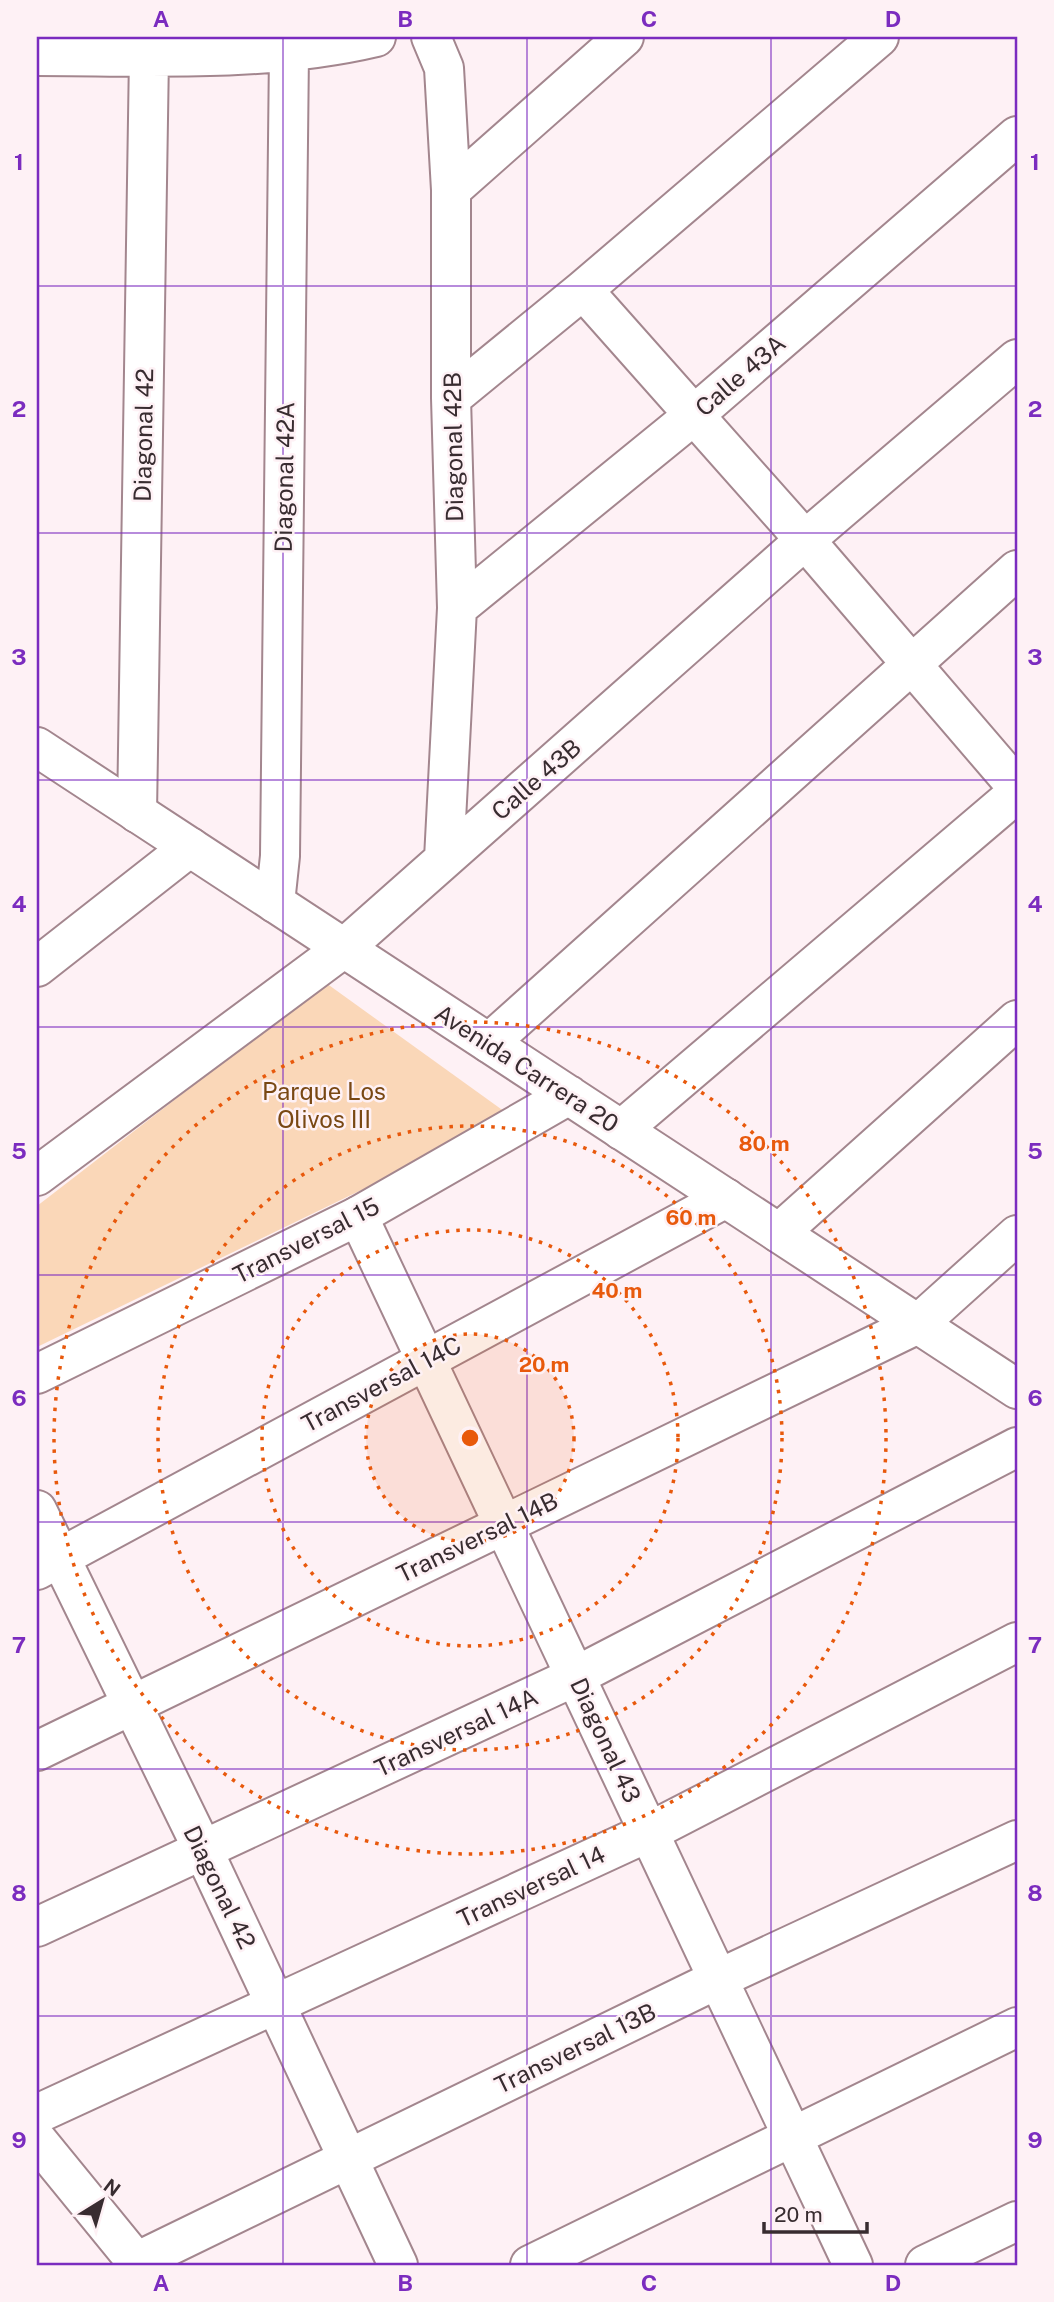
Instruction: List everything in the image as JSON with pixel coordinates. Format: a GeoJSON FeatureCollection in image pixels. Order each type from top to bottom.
{"type":"FeatureCollection","features":[{"type":"Feature","properties":{"kind":"street","name":"Diagonal 42B"},"geometry":{"type":"LineString","coordinates":[[431,37],[444,68],[452,190],[451,398],[457,608],[444,859]]}},
{"type":"Feature","properties":{"kind":"street"},"geometry":{"type":"LineString","coordinates":[[452,190],[624,37]]}},
{"type":"Feature","properties":{"kind":"street"},"geometry":{"type":"LineString","coordinates":[[451,398],[583,290],[879,37]]}},
{"type":"Feature","properties":{"kind":"street"},"geometry":{"type":"LineString","coordinates":[[37,55],[145,47],[289,52],[359,39]]}},
{"type":"Feature","properties":{"kind":"street","name":"Diagonal 42"},"geometry":{"type":"LineString","coordinates":[[137,813],[145,47]]}},
{"type":"Feature","properties":{"kind":"street","name":"Diagonal 42A"},"geometry":{"type":"LineString","coordinates":[[275,903],[280,856],[289,52]]}},
{"type":"Feature","properties":{"kind":"street","name":"Calle 43A"},"geometry":{"type":"LineString","coordinates":[[457,608],[694,415],[1017,136]]}},
{"type":"Feature","properties":{"kind":"street"},"geometry":{"type":"LineString","coordinates":[[583,290],[805,540],[1017,787]]}},
{"type":"Feature","properties":{"kind":"street","name":"Calle 43B"},"geometry":{"type":"LineString","coordinates":[[37,1176],[344,948],[805,540],[1017,359]]}},
{"type":"Feature","properties":{"kind":"street"},"geometry":{"type":"LineString","coordinates":[[489,1043],[1017,570]]}},
{"type":"Feature","properties":{"kind":"street","name":"Avenida Carrera 20"},"geometry":{"type":"LineString","coordinates":[[42,758],[137,813],[1017,1389]]}},
{"type":"Feature","properties":{"kind":"street"},"geometry":{"type":"LineString","coordinates":[[621,1130],[1017,793]]}},
{"type":"Feature","properties":{"kind":"street"},"geometry":{"type":"LineString","coordinates":[[37,967],[190,848]]}},
{"type":"Feature","properties":{"kind":"street"},"geometry":{"type":"LineString","coordinates":[[779,1233],[1017,1020]]}},
{"type":"Feature","properties":{"kind":"street","name":"Transversal 15"},"geometry":{"type":"LineString","coordinates":[[37,1374],[358,1216],[569,1095]]}},
{"type":"Feature","properties":{"kind":"street","name":"Transversal 14C"},"geometry":{"type":"LineString","coordinates":[[49,1564],[726,1198]]}},
{"type":"Feature","properties":{"kind":"street","name":"Diagonal 43"},"geometry":{"type":"LineString","coordinates":[[358,1216],[853,2265]]}},
{"type":"Feature","properties":{"kind":"street","name":"Transversal 14B"},"geometry":{"type":"LineString","coordinates":[[37,1751],[918,1324],[1017,1235]]}},
{"type":"Feature","properties":{"kind":"street","name":"Transversal 14A"},"geometry":{"type":"LineString","coordinates":[[37,1927],[576,1676],[1017,1447]]}},
{"type":"Feature","properties":{"kind":"street","name":"Diagonal 42"},"geometry":{"type":"LineString","coordinates":[[37,1510],[49,1564],[131,1705],[203,1850],[398,2265]]}},
{"type":"Feature","properties":{"kind":"street","name":"Transversal 14"},"geometry":{"type":"LineString","coordinates":[[37,2114],[649,1832],[1017,1642]]}},
{"type":"Feature","properties":{"kind":"street","name":"Transversal 13B"},"geometry":{"type":"LineString","coordinates":[[137,2264],[718,1979],[1017,1840]]}},
{"type":"Feature","properties":{"kind":"street"},"geometry":{"type":"LineString","coordinates":[[530,2265],[1017,2027]]}},
{"type":"Feature","properties":{"kind":"street"},"geometry":{"type":"LineString","coordinates":[[37,2140],[137,2264]]}},
{"type":"Feature","properties":{"kind":"street"},"geometry":{"type":"LineString","coordinates":[[937,2263],[1017,2221]]}},
{"type":"Feature","properties":{"kind":"green space","name":"Parque Los Olivos III"},"geometry":{"type":"Polygon","coordinates":[[[326,983],[512,1117],[37,1347],[37,1206],[326,983]]]}}]}
